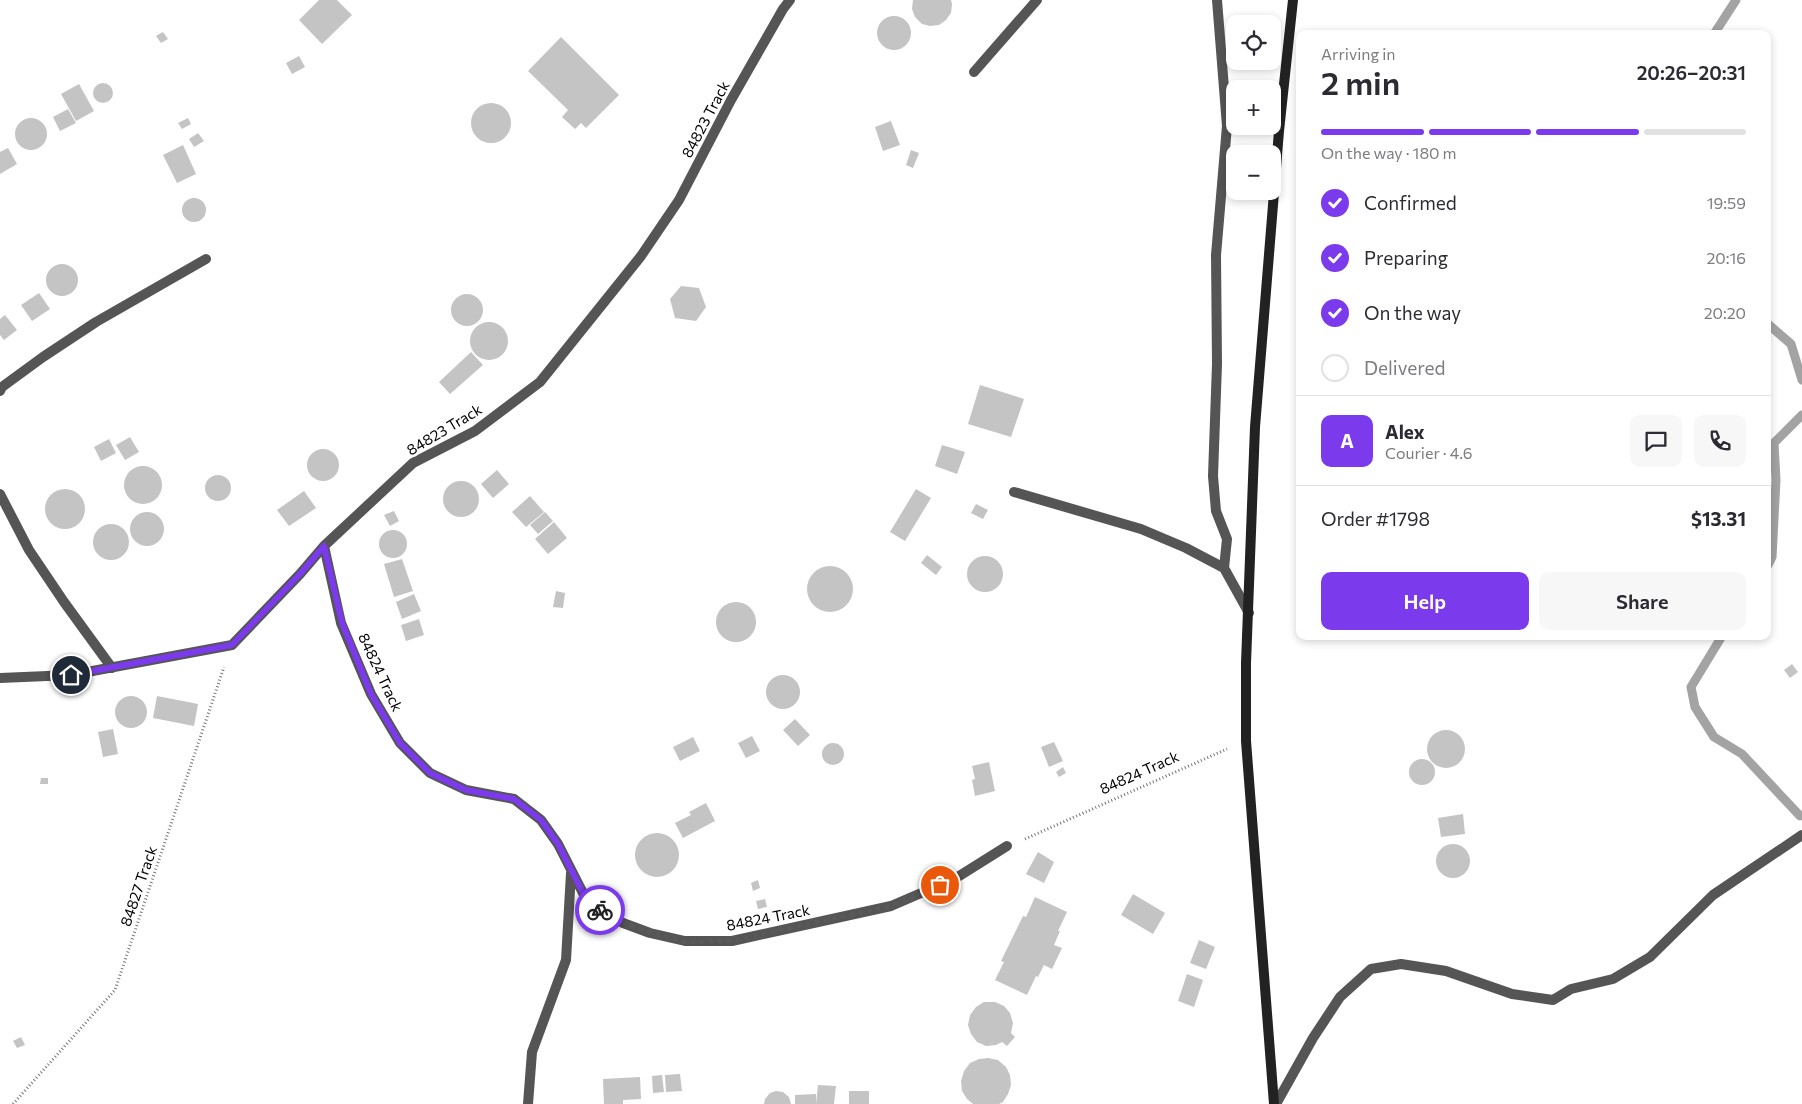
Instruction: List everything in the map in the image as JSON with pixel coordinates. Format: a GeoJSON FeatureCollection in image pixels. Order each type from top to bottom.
{"type":"FeatureCollection","features":[{"type":"Feature","properties":{"kind":"street","name":"84823 Track"},"geometry":{"type":"LineString","coordinates":[[232,645],[324,546],[413,463],[475,431],[540,382],[641,256],[679,200],[731,100],[790,0]]}},
{"type":"Feature","properties":{"kind":"street"},"geometry":{"type":"LineString","coordinates":[[974,72],[1037,0]]}},
{"type":"Feature","properties":{"kind":"street"},"geometry":{"type":"LineString","coordinates":[[1217,0],[1227,126],[1216,255],[1217,364],[1213,476],[1216,511],[1227,539],[1224,568]]}},
{"type":"Feature","properties":{"kind":"street"},"geometry":{"type":"LineString","coordinates":[[1275,1104],[1246,741],[1246,663],[1255,427],[1279,131],[1293,0]]}},
{"type":"Feature","properties":{"kind":"street"},"geometry":{"type":"LineString","coordinates":[[0,391],[2,387],[43,357],[96,322],[206,259]]}},
{"type":"Feature","properties":{"kind":"street"},"geometry":{"type":"LineString","coordinates":[[1014,492],[1141,529],[1186,548],[1224,568],[1249,613]]}},
{"type":"Feature","properties":{"kind":"street"},"geometry":{"type":"LineString","coordinates":[[0,494],[29,550],[112,668]]}},
{"type":"Feature","properties":{"kind":"street","name":"84824 Track"},"geometry":{"type":"LineString","coordinates":[[324,546],[342,623],[371,694],[400,743],[430,773],[466,790],[514,799],[541,820],[558,844],[584,895],[603,913],[624,923],[684,942],[732,941],[891,906],[956,878],[1007,846]]}},
{"type":"Feature","properties":{"kind":"street"},"geometry":{"type":"LineString","coordinates":[[0,678],[71,675],[232,645]]}},
{"type":"Feature","properties":{"kind":"street"},"geometry":{"type":"LineString","coordinates":[[1275,1104],[1313,1038],[1340,997],[1371,969],[1401,964],[1446,971],[1512,994],[1553,1000],[1571,989],[1613,979],[1650,957],[1713,895],[1802,835]]}},
{"type":"Feature","properties":{"kind":"street"},"geometry":{"type":"LineString","coordinates":[[528,1104],[532,1052],[566,960],[571,872]]}},
{"type":"Feature","properties":{"kind":"path","name":"84827 Track"},"geometry":{"type":"LineString","coordinates":[[13,1104],[115,990],[232,645]]}},
{"type":"Feature","properties":{"kind":"path","name":"84824 Track"},"geometry":{"type":"LineString","coordinates":[[1007,846],[1246,741]]}},
{"type":"Feature","properties":{"kind":"building"},"geometry":{"type":"Polygon","coordinates":[[[319,0],[337,0],[352,15],[322,44],[299,20],[319,0]]]}},
{"type":"Feature","properties":{"kind":"building"},"geometry":{"type":"Polygon","coordinates":[[[913,0],[951,0],[951,13],[939,25],[930,26],[922,24],[915,17],[912,9],[913,0]]]}},
{"type":"Feature","properties":{"kind":"building"},"geometry":{"type":"Polygon","coordinates":[[[894,16],[901,17],[906,21],[910,26],[910,40],[906,45],[901,49],[894,50],[887,49],[882,45],[878,40],[877,33],[878,26],[882,21],[887,17],[894,16]]]}},
{"type":"Feature","properties":{"kind":"building"},"geometry":{"type":"Polygon","coordinates":[[[163,32],[168,39],[161,43],[156,36],[163,32]]]}},
{"type":"Feature","properties":{"kind":"building"},"geometry":{"type":"Polygon","coordinates":[[[561,37],[619,95],[586,128],[581,123],[575,129],[562,117],[568,110],[528,71],[561,37]]]}},
{"type":"Feature","properties":{"kind":"building"},"geometry":{"type":"Polygon","coordinates":[[[299,56],[305,67],[292,74],[286,63],[299,56]]]}},
{"type":"Feature","properties":{"kind":"building"},"geometry":{"type":"Polygon","coordinates":[[[103,83],[110,86],[113,93],[110,100],[103,103],[96,100],[93,93],[96,86],[103,83]]]}},
{"type":"Feature","properties":{"kind":"building"},"geometry":{"type":"Polygon","coordinates":[[[79,84],[94,111],[76,121],[61,94],[79,84]]]}},
{"type":"Feature","properties":{"kind":"building"},"geometry":{"type":"Polygon","coordinates":[[[491,103],[505,109],[511,123],[505,137],[491,143],[477,137],[471,123],[477,109],[491,103]]]}},
{"type":"Feature","properties":{"kind":"building"},"geometry":{"type":"Polygon","coordinates":[[[68,109],[76,123],[60,131],[53,117],[68,109]]]}},
{"type":"Feature","properties":{"kind":"building"},"geometry":{"type":"Polygon","coordinates":[[[31,118],[43,122],[47,134],[43,146],[31,150],[19,146],[15,134],[19,122],[31,118]]]}},
{"type":"Feature","properties":{"kind":"building"},"geometry":{"type":"Polygon","coordinates":[[[188,118],[191,124],[182,129],[178,123],[188,118]]]}},
{"type":"Feature","properties":{"kind":"building"},"geometry":{"type":"Polygon","coordinates":[[[891,121],[900,145],[883,151],[875,127],[891,121]]]}},
{"type":"Feature","properties":{"kind":"building"},"geometry":{"type":"Polygon","coordinates":[[[198,133],[204,141],[194,147],[189,139],[198,133]]]}},
{"type":"Feature","properties":{"kind":"building"},"geometry":{"type":"Polygon","coordinates":[[[183,145],[196,174],[177,183],[163,155],[183,145]]]}},
{"type":"Feature","properties":{"kind":"building"},"geometry":{"type":"Polygon","coordinates":[[[8,148],[17,164],[0,174],[0,152],[8,148]]]}},
{"type":"Feature","properties":{"kind":"building"},"geometry":{"type":"Polygon","coordinates":[[[911,150],[919,153],[913,168],[906,165],[911,150]]]}},
{"type":"Feature","properties":{"kind":"building"},"geometry":{"type":"Polygon","coordinates":[[[194,198],[203,201],[206,210],[203,219],[194,222],[185,219],[182,210],[185,201],[194,198]]]}},
{"type":"Feature","properties":{"kind":"building"},"geometry":{"type":"Polygon","coordinates":[[[62,264],[68,265],[73,269],[77,274],[77,286],[73,291],[68,295],[62,296],[56,295],[51,291],[47,286],[46,280],[47,274],[51,269],[56,265],[62,264]]]}},
{"type":"Feature","properties":{"kind":"building"},"geometry":{"type":"Polygon","coordinates":[[[681,286],[699,288],[706,307],[696,321],[675,318],[670,299],[681,286]]]}},
{"type":"Feature","properties":{"kind":"building"},"geometry":{"type":"Polygon","coordinates":[[[39,293],[50,309],[32,321],[21,305],[39,293]]]}},
{"type":"Feature","properties":{"kind":"building"},"geometry":{"type":"Polygon","coordinates":[[[467,294],[473,295],[478,299],[482,304],[482,316],[478,321],[473,325],[467,326],[461,325],[456,321],[452,316],[451,310],[452,304],[456,299],[461,295],[467,294]]]}},
{"type":"Feature","properties":{"kind":"building"},"geometry":{"type":"Polygon","coordinates":[[[5,315],[17,330],[4,340],[0,335],[0,319],[5,315]]]}},
{"type":"Feature","properties":{"kind":"building"},"geometry":{"type":"Polygon","coordinates":[[[489,322],[502,328],[508,341],[502,354],[489,360],[476,354],[470,341],[476,328],[489,322]]]}},
{"type":"Feature","properties":{"kind":"building"},"geometry":{"type":"Polygon","coordinates":[[[471,352],[483,365],[450,394],[439,382],[471,352]]]}},
{"type":"Feature","properties":{"kind":"building"},"geometry":{"type":"Polygon","coordinates":[[[980,385],[1024,399],[1011,437],[968,424],[980,385]]]}},
{"type":"Feature","properties":{"kind":"building"},"geometry":{"type":"Polygon","coordinates":[[[130,437],[139,452],[125,460],[116,445],[130,437]]]}},
{"type":"Feature","properties":{"kind":"building"},"geometry":{"type":"Polygon","coordinates":[[[109,439],[116,453],[101,461],[94,447],[109,439]]]}},
{"type":"Feature","properties":{"kind":"building"},"geometry":{"type":"Polygon","coordinates":[[[942,445],[965,452],[957,474],[935,466],[942,445]]]}},
{"type":"Feature","properties":{"kind":"building"},"geometry":{"type":"Polygon","coordinates":[[[323,449],[335,453],[339,465],[335,477],[323,481],[311,477],[307,465],[311,453],[323,449]]]}},
{"type":"Feature","properties":{"kind":"building"},"geometry":{"type":"Polygon","coordinates":[[[143,466],[157,471],[162,485],[157,499],[143,504],[129,499],[124,485],[129,471],[143,466]]]}},
{"type":"Feature","properties":{"kind":"building"},"geometry":{"type":"Polygon","coordinates":[[[497,470],[509,484],[493,498],[481,484],[497,470]]]}},
{"type":"Feature","properties":{"kind":"building"},"geometry":{"type":"Polygon","coordinates":[[[218,475],[227,479],[231,488],[227,497],[218,501],[209,497],[205,488],[209,479],[218,475]]]}},
{"type":"Feature","properties":{"kind":"building"},"geometry":{"type":"Polygon","coordinates":[[[461,481],[468,482],[474,486],[478,492],[478,506],[474,512],[468,516],[461,517],[454,516],[448,512],[444,506],[443,499],[444,492],[448,486],[454,482],[461,481]]]}},
{"type":"Feature","properties":{"kind":"building"},"geometry":{"type":"Polygon","coordinates":[[[65,489],[79,495],[85,509],[79,523],[65,529],[51,523],[45,509],[51,495],[65,489]]]}},
{"type":"Feature","properties":{"kind":"building"},"geometry":{"type":"Polygon","coordinates":[[[916,489],[931,498],[905,541],[890,532],[916,489]]]}},
{"type":"Feature","properties":{"kind":"building"},"geometry":{"type":"Polygon","coordinates":[[[304,491],[316,508],[289,526],[277,510],[304,491]]]}},
{"type":"Feature","properties":{"kind":"building"},"geometry":{"type":"Polygon","coordinates":[[[530,496],[544,512],[526,527],[512,512],[530,496]]]}},
{"type":"Feature","properties":{"kind":"building"},"geometry":{"type":"Polygon","coordinates":[[[976,504],[988,510],[983,519],[971,513],[976,504]]]}},
{"type":"Feature","properties":{"kind":"building"},"geometry":{"type":"Polygon","coordinates":[[[394,511],[399,521],[390,526],[384,515],[394,511]]]}},
{"type":"Feature","properties":{"kind":"building"},"geometry":{"type":"Polygon","coordinates":[[[147,512],[159,517],[164,529],[159,541],[147,546],[135,541],[130,529],[135,517],[147,512]]]}},
{"type":"Feature","properties":{"kind":"building"},"geometry":{"type":"Polygon","coordinates":[[[545,512],[553,521],[538,534],[530,525],[545,512]]]}},
{"type":"Feature","properties":{"kind":"building"},"geometry":{"type":"Polygon","coordinates":[[[554,522],[567,538],[548,554],[535,539],[554,522]]]}},
{"type":"Feature","properties":{"kind":"building"},"geometry":{"type":"Polygon","coordinates":[[[111,524],[118,525],[124,529],[128,535],[128,549],[124,555],[118,559],[111,560],[104,559],[98,555],[94,549],[93,542],[94,535],[98,529],[104,525],[111,524]]]}},
{"type":"Feature","properties":{"kind":"building"},"geometry":{"type":"Polygon","coordinates":[[[393,530],[403,534],[407,544],[403,554],[393,558],[383,554],[379,544],[383,534],[393,530]]]}},
{"type":"Feature","properties":{"kind":"building"},"geometry":{"type":"Polygon","coordinates":[[[927,555],[942,567],[936,575],[921,563],[927,555]]]}},
{"type":"Feature","properties":{"kind":"building"},"geometry":{"type":"Polygon","coordinates":[[[985,556],[998,561],[1003,574],[998,587],[985,592],[972,587],[967,574],[972,561],[985,556]]]}},
{"type":"Feature","properties":{"kind":"building"},"geometry":{"type":"Polygon","coordinates":[[[402,559],[413,591],[394,597],[384,564],[402,559]]]}},
{"type":"Feature","properties":{"kind":"building"},"geometry":{"type":"Polygon","coordinates":[[[835,566],[839,567],[849,576],[852,580],[852,598],[843,608],[835,612],[825,612],[817,608],[808,598],[807,584],[811,576],[821,567],[835,566]]]}},
{"type":"Feature","properties":{"kind":"building"},"geometry":{"type":"Polygon","coordinates":[[[556,591],[565,593],[563,608],[553,607],[556,591]]]}},
{"type":"Feature","properties":{"kind":"building"},"geometry":{"type":"Polygon","coordinates":[[[414,594],[421,611],[402,619],[396,602],[414,594]]]}},
{"type":"Feature","properties":{"kind":"building"},"geometry":{"type":"Polygon","coordinates":[[[740,602],[747,605],[753,611],[756,622],[755,630],[747,639],[740,642],[732,642],[725,639],[717,630],[716,618],[719,611],[728,603],[740,602]]]}},
{"type":"Feature","properties":{"kind":"building"},"geometry":{"type":"Polygon","coordinates":[[[419,619],[424,635],[406,641],[401,625],[419,619]]]}},
{"type":"Feature","properties":{"kind":"building"},"geometry":{"type":"Polygon","coordinates":[[[1792,664],[1798,672],[1790,678],[1784,670],[1792,664]]]}},
{"type":"Feature","properties":{"kind":"building"},"geometry":{"type":"Polygon","coordinates":[[[783,675],[795,680],[800,692],[795,704],[783,709],[771,704],[766,692],[771,680],[783,675]]]}},
{"type":"Feature","properties":{"kind":"building"},"geometry":{"type":"Polygon","coordinates":[[[131,696],[142,701],[147,712],[142,723],[131,728],[120,723],[115,712],[120,701],[131,696]]]}},
{"type":"Feature","properties":{"kind":"building"},"geometry":{"type":"Polygon","coordinates":[[[157,696],[198,704],[194,726],[153,718],[157,696]]]}},
{"type":"Feature","properties":{"kind":"building"},"geometry":{"type":"Polygon","coordinates":[[[795,719],[810,735],[798,746],[783,730],[795,719]]]}},
{"type":"Feature","properties":{"kind":"building"},"geometry":{"type":"Polygon","coordinates":[[[113,729],[118,754],[103,757],[98,732],[113,729]]]}},
{"type":"Feature","properties":{"kind":"building"},"geometry":{"type":"Polygon","coordinates":[[[1446,730],[1460,735],[1465,749],[1460,763],[1446,768],[1432,763],[1427,749],[1432,735],[1446,730]]]}},
{"type":"Feature","properties":{"kind":"building"},"geometry":{"type":"Polygon","coordinates":[[[752,736],[760,751],[746,758],[738,743],[752,736]]]}},
{"type":"Feature","properties":{"kind":"building"},"geometry":{"type":"Polygon","coordinates":[[[693,737],[700,751],[680,761],[673,747],[693,737]]]}},
{"type":"Feature","properties":{"kind":"building"},"geometry":{"type":"Polygon","coordinates":[[[1054,742],[1063,761],[1049,767],[1041,747],[1054,742]]]}},
{"type":"Feature","properties":{"kind":"building"},"geometry":{"type":"Polygon","coordinates":[[[833,743],[841,746],[844,754],[841,762],[833,765],[825,762],[822,754],[825,746],[833,743]]]}},
{"type":"Feature","properties":{"kind":"building"},"geometry":{"type":"Polygon","coordinates":[[[1422,759],[1431,763],[1435,772],[1431,781],[1422,785],[1413,781],[1409,772],[1413,763],[1422,759]]]}},
{"type":"Feature","properties":{"kind":"building"},"geometry":{"type":"Polygon","coordinates":[[[989,762],[995,791],[975,796],[972,780],[975,779],[972,766],[989,762]]]}},
{"type":"Feature","properties":{"kind":"building"},"geometry":{"type":"Polygon","coordinates":[[[1063,767],[1066,773],[1059,777],[1056,772],[1063,767]]]}},
{"type":"Feature","properties":{"kind":"building"},"geometry":{"type":"Polygon","coordinates":[[[41,778],[48,778],[48,784],[40,784],[41,778]]]}},
{"type":"Feature","properties":{"kind":"building"},"geometry":{"type":"Polygon","coordinates":[[[706,803],[715,821],[683,838],[675,823],[691,815],[689,812],[706,803]]]}},
{"type":"Feature","properties":{"kind":"building"},"geometry":{"type":"Polygon","coordinates":[[[1463,814],[1465,834],[1441,837],[1438,818],[1463,814]]]}},
{"type":"Feature","properties":{"kind":"building"},"geometry":{"type":"Polygon","coordinates":[[[661,833],[673,839],[678,846],[678,864],[673,871],[666,876],[653,877],[645,874],[638,867],[635,851],[638,843],[645,836],[661,833]]]}},
{"type":"Feature","properties":{"kind":"building"},"geometry":{"type":"Polygon","coordinates":[[[1453,844],[1465,849],[1470,861],[1465,873],[1453,878],[1441,873],[1436,861],[1441,849],[1453,844]]]}},
{"type":"Feature","properties":{"kind":"building"},"geometry":{"type":"Polygon","coordinates":[[[1038,852],[1054,862],[1044,883],[1026,874],[1038,852]]]}},
{"type":"Feature","properties":{"kind":"building"},"geometry":{"type":"Polygon","coordinates":[[[758,880],[760,888],[753,891],[751,883],[758,880]]]}},
{"type":"Feature","properties":{"kind":"building"},"geometry":{"type":"Polygon","coordinates":[[[1133,894],[1165,913],[1153,934],[1121,915],[1133,894]]]}},
{"type":"Feature","properties":{"kind":"building"},"geometry":{"type":"Polygon","coordinates":[[[1035,897],[1067,912],[1054,945],[1062,948],[1052,969],[1044,965],[1038,977],[1036,976],[1027,995],[995,980],[1004,962],[1001,961],[1023,916],[1026,917],[1035,897]]]}},
{"type":"Feature","properties":{"kind":"building"},"geometry":{"type":"Polygon","coordinates":[[[765,899],[767,907],[758,909],[756,901],[765,899]]]}},
{"type":"Feature","properties":{"kind":"building"},"geometry":{"type":"Polygon","coordinates":[[[1199,940],[1215,947],[1206,969],[1190,963],[1199,940]]]}},
{"type":"Feature","properties":{"kind":"building"},"geometry":{"type":"Polygon","coordinates":[[[1187,974],[1203,980],[1194,1007],[1178,1001],[1187,974]]]}},
{"type":"Feature","properties":{"kind":"building"},"geometry":{"type":"Polygon","coordinates":[[[984,1002],[995,1002],[1004,1006],[1010,1013],[1013,1023],[1011,1033],[1015,1037],[1007,1046],[1002,1042],[986,1046],[977,1042],[971,1034],[968,1025],[970,1015],[976,1007],[984,1002]]]}},
{"type":"Feature","properties":{"kind":"building"},"geometry":{"type":"Polygon","coordinates":[[[21,1037],[25,1045],[17,1048],[13,1041],[21,1037]]]}},
{"type":"Feature","properties":{"kind":"building"},"geometry":{"type":"Polygon","coordinates":[[[988,1058],[998,1060],[1006,1067],[1010,1075],[1011,1085],[1003,1102],[999,1104],[973,1104],[962,1091],[961,1081],[964,1071],[970,1063],[988,1058]]]}},
{"type":"Feature","properties":{"kind":"building"},"geometry":{"type":"Polygon","coordinates":[[[680,1074],[682,1091],[666,1092],[665,1075],[680,1074]]]}},
{"type":"Feature","properties":{"kind":"building"},"geometry":{"type":"Polygon","coordinates":[[[662,1075],[664,1092],[653,1093],[652,1076],[662,1075]]]}},
{"type":"Feature","properties":{"kind":"building"},"geometry":{"type":"Polygon","coordinates":[[[640,1077],[641,1099],[623,1100],[623,1104],[604,1104],[603,1079],[640,1077]]]}},
{"type":"Feature","properties":{"kind":"building"},"geometry":{"type":"Polygon","coordinates":[[[818,1085],[836,1086],[834,1104],[816,1104],[818,1085]]]}},
{"type":"Feature","properties":{"kind":"building"},"geometry":{"type":"Polygon","coordinates":[[[776,1091],[783,1092],[789,1097],[791,1104],[764,1104],[765,1099],[770,1093],[776,1091]]]}},
{"type":"Feature","properties":{"kind":"building"},"geometry":{"type":"Polygon","coordinates":[[[849,1091],[869,1091],[869,1104],[849,1104],[849,1091]]]}},
{"type":"Feature","properties":{"kind":"building"},"geometry":{"type":"Polygon","coordinates":[[[816,1094],[816,1104],[795,1104],[795,1095],[816,1094]]]}},
{"type":"Feature","properties":{"kind":"waterway"},"geometry":{"type":"LineString","coordinates":[[1717,30],[1736,0]]}},
{"type":"Feature","properties":{"kind":"waterway"},"geometry":{"type":"LineString","coordinates":[[1771,327],[1791,344],[1802,380]]}},
{"type":"Feature","properties":{"kind":"waterway"},"geometry":{"type":"LineString","coordinates":[[1771,559],[1776,480],[1774,443],[1802,415]]}},
{"type":"Feature","properties":{"kind":"waterway"},"geometry":{"type":"LineString","coordinates":[[1720,640],[1691,687],[1695,707],[1714,737],[1742,754],[1800,816]]}},
{"type":"Feature","properties":{"kind":"way so far"},"geometry":{"type":"LineString","coordinates":[[600,910],[624,923],[684,942],[732,941],[891,906],[940,885]]}},
{"type":"Feature","properties":{"kind":"route"},"geometry":{"type":"LineString","coordinates":[[71,675],[232,645],[324,546],[342,623],[371,694],[400,743],[430,773],[466,790],[514,799],[541,820],[558,844],[584,895],[600,910]]}}]}
